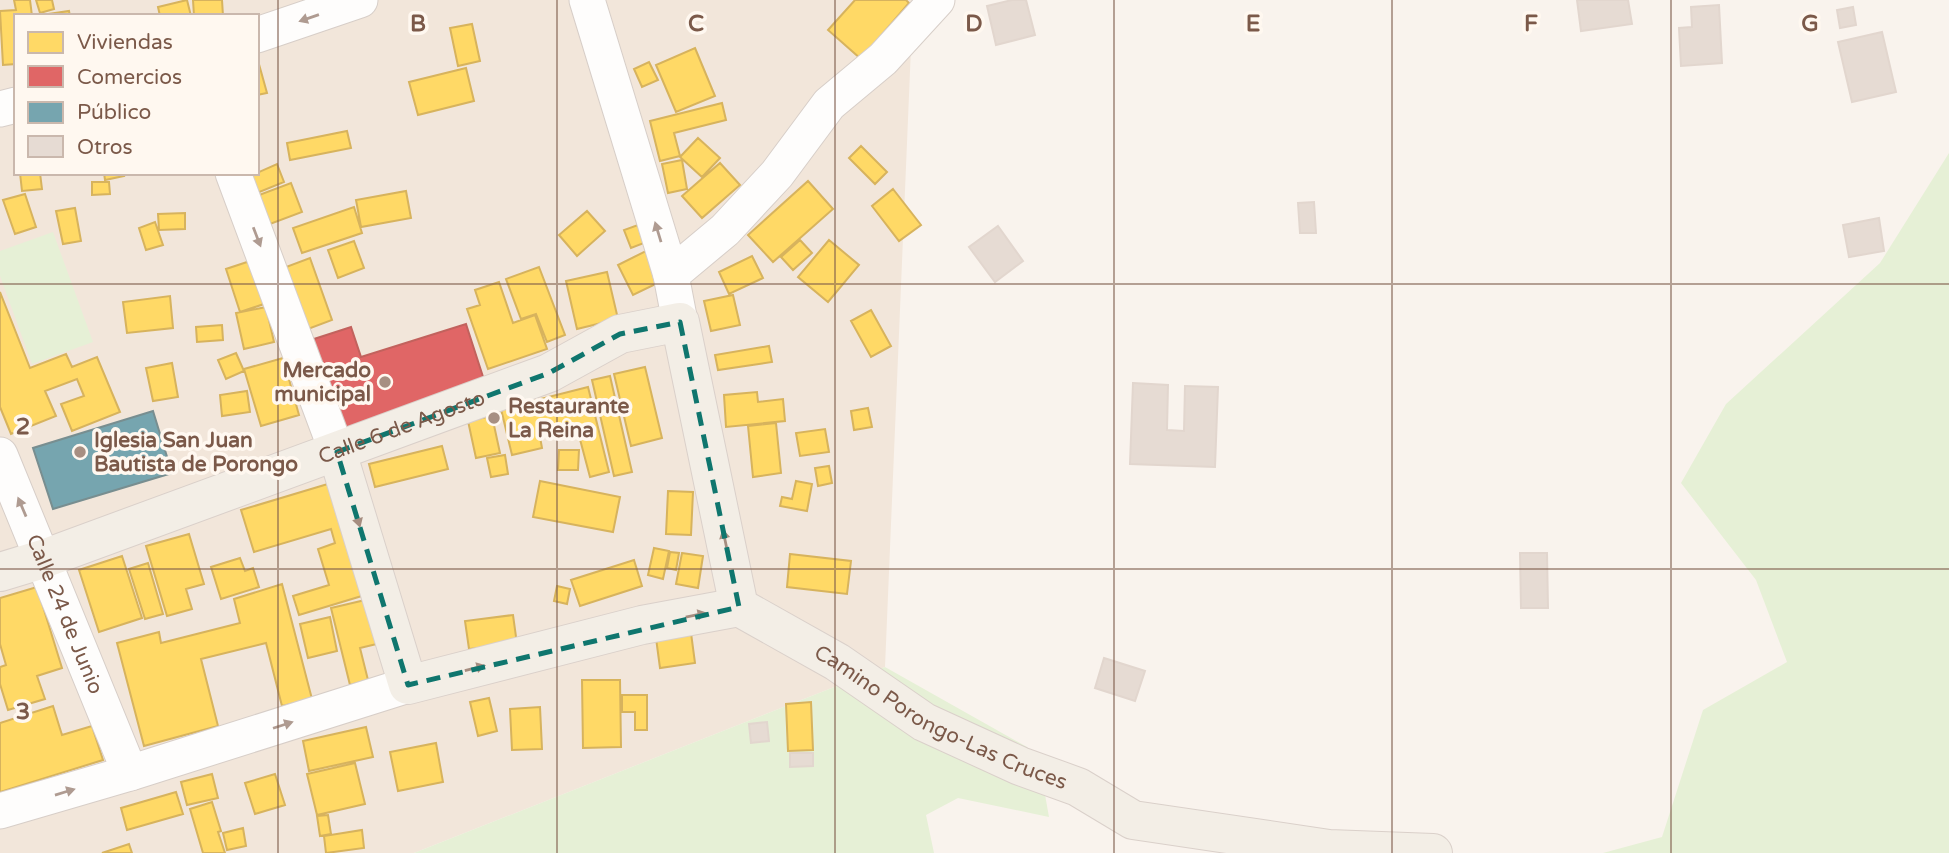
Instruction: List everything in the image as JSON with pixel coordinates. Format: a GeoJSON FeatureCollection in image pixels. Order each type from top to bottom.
{"type":"FeatureCollection","features":[{"type":"Feature","properties":{"kind":"main road","name":"Calle 6 de Agosto"},"geometry":{"type":"LineString","coordinates":[[0,572],[43,559],[550,373],[620,334],[680,322]]}},
{"type":"Feature","properties":{"kind":"main road"},"geometry":{"type":"LineString","coordinates":[[337,452],[408,685],[642,625],[739,607],[680,322]]}},
{"type":"Feature","properties":{"kind":"main road","name":"Camino Porongo-Las Cruces"},"geometry":{"type":"LineString","coordinates":[[739,607],[837,662],[924,722],[1020,766],[1078,787],[1133,820],[1329,849],[1433,853]]}},
{"type":"Feature","properties":{"kind":"street"},"geometry":{"type":"LineString","coordinates":[[259,35],[360,0]]}},
{"type":"Feature","properties":{"kind":"street"},"geometry":{"type":"LineString","coordinates":[[587,0],[671,275],[680,322]]}},
{"type":"Feature","properties":{"kind":"street"},"geometry":{"type":"LineString","coordinates":[[671,275],[725,230],[776,174],[829,104],[883,59],[937,0]]}},
{"type":"Feature","properties":{"kind":"street"},"geometry":{"type":"LineString","coordinates":[[234,175],[337,452]]}},
{"type":"Feature","properties":{"kind":"street","name":"Calle 24 de Junio"},"geometry":{"type":"LineString","coordinates":[[0,455],[130,773]]}},
{"type":"Feature","properties":{"kind":"street"},"geometry":{"type":"LineString","coordinates":[[0,811],[408,685]]}},
{"type":"Feature","properties":{"kind":"highlighted area"},"geometry":{"type":"Polygon","coordinates":[[[680,322],[739,607],[408,685],[337,452],[549,373],[620,334],[680,322]]]}},
{"type":"Feature","properties":{"kind":"shaded area"},"geometry":{"type":"Polygon","coordinates":[[[0,0],[913,0],[885,667],[414,853],[0,853],[0,0]]]}},
{"type":"Feature","properties":{"kind":"green space"},"geometry":{"type":"Polygon","coordinates":[[[1949,153],[1949,853],[1603,853],[1662,837],[1703,710],[1787,662],[1756,580],[1681,483],[1726,404],[1880,263],[1949,153]]]}},
{"type":"Feature","properties":{"kind":"green space"},"geometry":{"type":"Polygon","coordinates":[[[53,232],[93,342],[32,364],[0,276],[0,251],[53,232]]]}},
{"type":"Feature","properties":{"kind":"green space"},"geometry":{"type":"Polygon","coordinates":[[[885,667],[1027,747],[1044,789],[1049,817],[958,798],[926,815],[934,853],[414,853],[885,667]]]}},
{"type":"Feature","properties":{"kind":"building: Viviendas"},"geometry":{"type":"Polygon","coordinates":[[[14,0],[30,0],[32,14],[14,14],[14,64],[3,65],[0,11],[16,10],[14,0]]]}},
{"type":"Feature","properties":{"kind":"building: Viviendas"},"geometry":{"type":"Polygon","coordinates":[[[36,0],[52,0],[54,9],[40,13],[36,0]]]}},
{"type":"Feature","properties":{"kind":"building: Viviendas"},"geometry":{"type":"Polygon","coordinates":[[[187,0],[190,14],[160,14],[158,7],[187,0]]]}},
{"type":"Feature","properties":{"kind":"building: Viviendas"},"geometry":{"type":"Polygon","coordinates":[[[193,0],[222,0],[223,14],[194,14],[193,0]]]}},
{"type":"Feature","properties":{"kind":"building: Viviendas"},"geometry":{"type":"Polygon","coordinates":[[[855,0],[906,0],[909,3],[861,59],[828,30],[855,0]]]}},
{"type":"Feature","properties":{"kind":"building: Viviendas"},"geometry":{"type":"Polygon","coordinates":[[[69,11],[70,14],[49,14],[69,11]]]}},
{"type":"Feature","properties":{"kind":"building: Viviendas"},"geometry":{"type":"Polygon","coordinates":[[[472,24],[480,61],[458,66],[450,28],[472,24]]]}},
{"type":"Feature","properties":{"kind":"building: Viviendas"},"geometry":{"type":"Polygon","coordinates":[[[695,48],[715,96],[676,112],[656,65],[695,48]]]}},
{"type":"Feature","properties":{"kind":"building: Viviendas"},"geometry":{"type":"Polygon","coordinates":[[[649,62],[658,80],[642,87],[634,69],[649,62]]]}},
{"type":"Feature","properties":{"kind":"building: Viviendas"},"geometry":{"type":"Polygon","coordinates":[[[259,64],[267,93],[259,95],[259,64]]]}},
{"type":"Feature","properties":{"kind":"building: Viviendas"},"geometry":{"type":"Polygon","coordinates":[[[466,68],[474,101],[418,115],[409,82],[466,68]]]}},
{"type":"Feature","properties":{"kind":"building: Viviendas"},"geometry":{"type":"Polygon","coordinates":[[[722,103],[726,120],[674,133],[680,156],[660,161],[650,121],[722,103]]]}},
{"type":"Feature","properties":{"kind":"building: Viviendas"},"geometry":{"type":"Polygon","coordinates":[[[347,131],[351,148],[290,160],[287,143],[347,131]]]}},
{"type":"Feature","properties":{"kind":"building: Viviendas"},"geometry":{"type":"Polygon","coordinates":[[[698,138],[720,158],[702,177],[680,157],[698,138]]]}},
{"type":"Feature","properties":{"kind":"building: Viviendas"},"geometry":{"type":"Polygon","coordinates":[[[861,146],[887,172],[875,184],[849,158],[861,146]]]}},
{"type":"Feature","properties":{"kind":"building: Viviendas"},"geometry":{"type":"Polygon","coordinates":[[[682,160],[687,189],[668,193],[662,164],[682,160]]]}},
{"type":"Feature","properties":{"kind":"building: Viviendas"},"geometry":{"type":"Polygon","coordinates":[[[720,163],[740,185],[702,218],[682,196],[720,163]]]}},
{"type":"Feature","properties":{"kind":"building: Viviendas"},"geometry":{"type":"Polygon","coordinates":[[[277,164],[284,182],[257,193],[250,176],[259,175],[259,172],[277,164]]]}},
{"type":"Feature","properties":{"kind":"building: Viviendas"},"geometry":{"type":"Polygon","coordinates":[[[20,175],[40,175],[42,189],[22,191],[20,175]]]}},
{"type":"Feature","properties":{"kind":"building: Viviendas"},"geometry":{"type":"Polygon","coordinates":[[[104,175],[124,176],[105,180],[104,175]]]}},
{"type":"Feature","properties":{"kind":"building: Viviendas"},"geometry":{"type":"Polygon","coordinates":[[[808,181],[833,209],[773,262],[748,235],[808,181]]]}},
{"type":"Feature","properties":{"kind":"building: Viviendas"},"geometry":{"type":"Polygon","coordinates":[[[92,182],[109,182],[110,194],[92,195],[92,182]]]}},
{"type":"Feature","properties":{"kind":"building: Viviendas"},"geometry":{"type":"Polygon","coordinates":[[[291,183],[302,212],[270,224],[259,195],[291,183]]]}},
{"type":"Feature","properties":{"kind":"building: Viviendas"},"geometry":{"type":"Polygon","coordinates":[[[893,189],[921,225],[899,241],[872,206],[893,189]]]}},
{"type":"Feature","properties":{"kind":"building: Viviendas"},"geometry":{"type":"Polygon","coordinates":[[[406,191],[411,218],[361,227],[356,200],[406,191]]]}},
{"type":"Feature","properties":{"kind":"building: Viviendas"},"geometry":{"type":"Polygon","coordinates":[[[25,194],[36,227],[15,234],[3,200],[25,194]]]}},
{"type":"Feature","properties":{"kind":"building: Viviendas"},"geometry":{"type":"Polygon","coordinates":[[[354,207],[362,233],[302,253],[293,228],[354,207]]]}},
{"type":"Feature","properties":{"kind":"building: Viviendas"},"geometry":{"type":"Polygon","coordinates":[[[75,208],[81,241],[63,244],[56,211],[75,208]]]}},
{"type":"Feature","properties":{"kind":"building: Viviendas"},"geometry":{"type":"Polygon","coordinates":[[[587,211],[605,231],[577,256],[559,235],[587,211]]]}},
{"type":"Feature","properties":{"kind":"building: Viviendas"},"geometry":{"type":"Polygon","coordinates":[[[185,213],[185,229],[159,230],[158,214],[185,213]]]}},
{"type":"Feature","properties":{"kind":"building: Viviendas"},"geometry":{"type":"Polygon","coordinates":[[[155,222],[163,245],[146,250],[139,228],[155,222]]]}},
{"type":"Feature","properties":{"kind":"building: Viviendas"},"geometry":{"type":"Polygon","coordinates":[[[638,225],[644,243],[631,248],[624,230],[638,225]]]}},
{"type":"Feature","properties":{"kind":"building: Viviendas"},"geometry":{"type":"Polygon","coordinates":[[[800,240],[812,253],[793,270],[781,257],[800,240]]]}},
{"type":"Feature","properties":{"kind":"building: Viviendas"},"geometry":{"type":"Polygon","coordinates":[[[829,240],[859,265],[828,302],[798,277],[829,240]]]}},
{"type":"Feature","properties":{"kind":"building: Viviendas"},"geometry":{"type":"Polygon","coordinates":[[[354,241],[364,268],[338,278],[328,250],[354,241]]]}},
{"type":"Feature","properties":{"kind":"building: Viviendas"},"geometry":{"type":"Polygon","coordinates":[[[650,249],[666,279],[633,295],[618,265],[650,249]]]}},
{"type":"Feature","properties":{"kind":"building: Viviendas"},"geometry":{"type":"Polygon","coordinates":[[[752,256],[763,278],[729,294],[719,272],[752,256]]]}},
{"type":"Feature","properties":{"kind":"building: Viviendas"},"geometry":{"type":"Polygon","coordinates":[[[310,258],[332,320],[308,329],[286,267],[310,258]]]}},
{"type":"Feature","properties":{"kind":"building: Viviendas"},"geometry":{"type":"Polygon","coordinates":[[[250,261],[264,304],[240,312],[226,269],[250,261]]]}},
{"type":"Feature","properties":{"kind":"building: Viviendas"},"geometry":{"type":"Polygon","coordinates":[[[539,267],[565,335],[547,342],[536,314],[521,319],[506,279],[539,267]]]}},
{"type":"Feature","properties":{"kind":"building: Viviendas"},"geometry":{"type":"Polygon","coordinates":[[[607,272],[618,319],[577,329],[566,281],[607,272]]]}},
{"type":"Feature","properties":{"kind":"building: Viviendas"},"geometry":{"type":"Polygon","coordinates":[[[499,282],[513,323],[535,315],[547,349],[488,369],[467,309],[480,305],[475,290],[499,282]]]}},
{"type":"Feature","properties":{"kind":"building: Viviendas"},"geometry":{"type":"Polygon","coordinates":[[[0,292],[30,368],[66,354],[72,367],[97,357],[120,412],[72,431],[61,404],[84,396],[77,379],[45,391],[56,416],[11,434],[0,407],[0,292]]]}},
{"type":"Feature","properties":{"kind":"building: Viviendas"},"geometry":{"type":"Polygon","coordinates":[[[733,295],[740,325],[711,331],[704,301],[733,295]]]}},
{"type":"Feature","properties":{"kind":"building: Viviendas"},"geometry":{"type":"Polygon","coordinates":[[[170,296],[173,328],[127,333],[123,302],[170,296]]]}},
{"type":"Feature","properties":{"kind":"building: Viviendas"},"geometry":{"type":"Polygon","coordinates":[[[266,307],[274,342],[244,349],[236,313],[266,307]]]}},
{"type":"Feature","properties":{"kind":"building: Viviendas"},"geometry":{"type":"Polygon","coordinates":[[[871,310],[891,346],[871,357],[851,321],[871,310]]]}},
{"type":"Feature","properties":{"kind":"building: Viviendas"},"geometry":{"type":"Polygon","coordinates":[[[222,325],[223,340],[197,342],[196,327],[222,325]]]}},
{"type":"Feature","properties":{"kind":"building: Viviendas"},"geometry":{"type":"Polygon","coordinates":[[[769,346],[772,362],[718,370],[715,355],[769,346]]]}},
{"type":"Feature","properties":{"kind":"building: Viviendas"},"geometry":{"type":"Polygon","coordinates":[[[236,353],[244,371],[226,379],[218,360],[236,353]]]}},
{"type":"Feature","properties":{"kind":"building: Viviendas"},"geometry":{"type":"Polygon","coordinates":[[[283,358],[299,415],[261,426],[244,369],[283,358]]]}},
{"type":"Feature","properties":{"kind":"building: Viviendas"},"geometry":{"type":"Polygon","coordinates":[[[172,363],[178,397],[153,401],[146,368],[172,363]]]}},
{"type":"Feature","properties":{"kind":"building: Viviendas"},"geometry":{"type":"Polygon","coordinates":[[[645,367],[662,438],[631,446],[614,374],[645,367]]]}},
{"type":"Feature","properties":{"kind":"building: Viviendas"},"geometry":{"type":"Polygon","coordinates":[[[610,376],[632,472],[614,476],[592,380],[610,376]]]}},
{"type":"Feature","properties":{"kind":"building: Viviendas"},"geometry":{"type":"Polygon","coordinates":[[[588,387],[609,472],[590,477],[577,428],[540,437],[542,448],[512,455],[501,409],[588,387]]]}},
{"type":"Feature","properties":{"kind":"building: Viviendas"},"geometry":{"type":"Polygon","coordinates":[[[247,391],[250,412],[222,416],[220,395],[247,391]]]}},
{"type":"Feature","properties":{"kind":"building: Viviendas"},"geometry":{"type":"Polygon","coordinates":[[[757,392],[758,402],[783,399],[785,421],[726,427],[724,395],[757,392]]]}},
{"type":"Feature","properties":{"kind":"building: Viviendas"},"geometry":{"type":"Polygon","coordinates":[[[868,408],[872,427],[854,430],[851,411],[868,408]]]}},
{"type":"Feature","properties":{"kind":"building: Viviendas"},"geometry":{"type":"Polygon","coordinates":[[[492,416],[500,453],[476,458],[468,421],[492,416]]]}},
{"type":"Feature","properties":{"kind":"building: Viviendas"},"geometry":{"type":"Polygon","coordinates":[[[776,423],[781,473],[753,477],[748,426],[776,423]]]}},
{"type":"Feature","properties":{"kind":"building: Viviendas"},"geometry":{"type":"Polygon","coordinates":[[[825,429],[829,452],[800,456],[796,433],[825,429]]]}},
{"type":"Feature","properties":{"kind":"building: Viviendas"},"geometry":{"type":"Polygon","coordinates":[[[442,446],[448,469],[375,487],[369,464],[442,446]]]}},
{"type":"Feature","properties":{"kind":"building: Viviendas"},"geometry":{"type":"Polygon","coordinates":[[[559,450],[579,450],[578,470],[558,470],[559,450]]]}},
{"type":"Feature","properties":{"kind":"building: Viviendas"},"geometry":{"type":"Polygon","coordinates":[[[505,455],[508,474],[491,477],[487,458],[505,455]]]}},
{"type":"Feature","properties":{"kind":"building: Viviendas"},"geometry":{"type":"Polygon","coordinates":[[[829,466],[832,483],[818,486],[815,468],[829,466]]]}},
{"type":"Feature","properties":{"kind":"building: Viviendas"},"geometry":{"type":"Polygon","coordinates":[[[341,480],[375,592],[299,615],[293,596],[329,585],[318,549],[335,543],[331,529],[254,552],[241,510],[341,480]]]}},
{"type":"Feature","properties":{"kind":"building: Viviendas"},"geometry":{"type":"Polygon","coordinates":[[[540,481],[620,497],[613,532],[533,517],[540,481]]]}},
{"type":"Feature","properties":{"kind":"building: Viviendas"},"geometry":{"type":"Polygon","coordinates":[[[796,481],[812,484],[807,511],[780,506],[782,497],[792,499],[796,481]]]}},
{"type":"Feature","properties":{"kind":"building: Viviendas"},"geometry":{"type":"Polygon","coordinates":[[[668,491],[693,492],[691,535],[666,534],[668,491]]]}},
{"type":"Feature","properties":{"kind":"building: Viviendas"},"geometry":{"type":"Polygon","coordinates":[[[189,534],[204,584],[186,589],[192,609],[167,616],[146,546],[189,534]]]}},
{"type":"Feature","properties":{"kind":"building: Viviendas"},"geometry":{"type":"Polygon","coordinates":[[[654,548],[669,551],[663,579],[648,575],[654,548]]]}},
{"type":"Feature","properties":{"kind":"building: Viviendas"},"geometry":{"type":"Polygon","coordinates":[[[670,552],[679,553],[676,570],[667,568],[670,552]]]}},
{"type":"Feature","properties":{"kind":"building: Viviendas"},"geometry":{"type":"Polygon","coordinates":[[[682,553],[703,556],[698,588],[676,584],[682,553]]]}},
{"type":"Feature","properties":{"kind":"building: Viviendas"},"geometry":{"type":"Polygon","coordinates":[[[790,554],[851,561],[847,594],[787,587],[790,554]]]}},
{"type":"Feature","properties":{"kind":"building: Viviendas"},"geometry":{"type":"Polygon","coordinates":[[[122,556],[142,618],[99,632],[79,570],[122,556]]]}},
{"type":"Feature","properties":{"kind":"building: Viviendas"},"geometry":{"type":"Polygon","coordinates":[[[240,558],[245,571],[253,568],[259,587],[221,599],[211,567],[240,558]]]}},
{"type":"Feature","properties":{"kind":"building: Viviendas"},"geometry":{"type":"Polygon","coordinates":[[[634,560],[642,586],[580,606],[571,580],[634,560]]]}},
{"type":"Feature","properties":{"kind":"building: Viviendas"},"geometry":{"type":"Polygon","coordinates":[[[148,563],[163,614],[145,619],[129,569],[148,563]]]}},
{"type":"Feature","properties":{"kind":"building: Viviendas"},"geometry":{"type":"Polygon","coordinates":[[[282,584],[312,699],[282,706],[266,643],[201,659],[218,726],[144,746],[117,643],[159,632],[161,643],[240,623],[234,599],[282,584]]]}},
{"type":"Feature","properties":{"kind":"building: Viviendas"},"geometry":{"type":"Polygon","coordinates":[[[557,586],[570,589],[567,604],[554,601],[557,586]]]}},
{"type":"Feature","properties":{"kind":"building: Viviendas"},"geometry":{"type":"Polygon","coordinates":[[[37,587],[62,668],[37,676],[45,699],[8,710],[0,684],[0,667],[6,665],[0,644],[0,598],[37,587]]]}},
{"type":"Feature","properties":{"kind":"building: Viviendas"},"geometry":{"type":"Polygon","coordinates":[[[378,597],[389,641],[360,648],[368,680],[350,685],[331,608],[378,597]]]}},
{"type":"Feature","properties":{"kind":"building: Viviendas"},"geometry":{"type":"Polygon","coordinates":[[[513,615],[517,644],[469,649],[465,621],[513,615]]]}},
{"type":"Feature","properties":{"kind":"building: Viviendas"},"geometry":{"type":"Polygon","coordinates":[[[330,617],[337,651],[308,658],[300,624],[330,617]]]}},
{"type":"Feature","properties":{"kind":"building: Viviendas"},"geometry":{"type":"Polygon","coordinates":[[[691,633],[695,663],[660,668],[656,638],[691,633]]]}},
{"type":"Feature","properties":{"kind":"building: Viviendas"},"geometry":{"type":"Polygon","coordinates":[[[582,680],[620,680],[621,747],[583,748],[582,680]]]}},
{"type":"Feature","properties":{"kind":"building: Viviendas"},"geometry":{"type":"Polygon","coordinates":[[[622,695],[647,695],[647,730],[635,730],[635,712],[622,712],[622,695]]]}},
{"type":"Feature","properties":{"kind":"building: Viviendas"},"geometry":{"type":"Polygon","coordinates":[[[489,698],[497,731],[478,736],[470,702],[489,698]]]}},
{"type":"Feature","properties":{"kind":"building: Viviendas"},"geometry":{"type":"Polygon","coordinates":[[[811,702],[813,750],[788,751],[786,704],[811,702]]]}},
{"type":"Feature","properties":{"kind":"building: Viviendas"},"geometry":{"type":"Polygon","coordinates":[[[53,706],[62,735],[92,726],[103,760],[0,792],[0,723],[53,706]]]}},
{"type":"Feature","properties":{"kind":"building: Viviendas"},"geometry":{"type":"Polygon","coordinates":[[[540,707],[542,749],[512,750],[510,709],[540,707]]]}},
{"type":"Feature","properties":{"kind":"building: Viviendas"},"geometry":{"type":"Polygon","coordinates":[[[366,727],[373,757],[309,771],[303,741],[366,727]]]}},
{"type":"Feature","properties":{"kind":"building: Viviendas"},"geometry":{"type":"Polygon","coordinates":[[[436,743],[443,782],[398,791],[390,752],[436,743]]]}},
{"type":"Feature","properties":{"kind":"building: Viviendas"},"geometry":{"type":"Polygon","coordinates":[[[355,763],[365,804],[317,815],[307,774],[355,763]]]}},
{"type":"Feature","properties":{"kind":"building: Viviendas"},"geometry":{"type":"Polygon","coordinates":[[[212,774],[218,798],[187,805],[181,782],[212,774]]]}},
{"type":"Feature","properties":{"kind":"building: Viviendas"},"geometry":{"type":"Polygon","coordinates":[[[275,774],[285,805],[255,814],[245,783],[275,774]]]}},
{"type":"Feature","properties":{"kind":"building: Viviendas"},"geometry":{"type":"Polygon","coordinates":[[[176,792],[183,814],[127,830],[121,808],[176,792]]]}},
{"type":"Feature","properties":{"kind":"building: Viviendas"},"geometry":{"type":"Polygon","coordinates":[[[212,802],[225,853],[203,853],[190,809],[212,802]]]}},
{"type":"Feature","properties":{"kind":"building: Viviendas"},"geometry":{"type":"Polygon","coordinates":[[[328,815],[331,834],[320,836],[317,816],[328,815]]]}},
{"type":"Feature","properties":{"kind":"building: Viviendas"},"geometry":{"type":"Polygon","coordinates":[[[243,828],[246,846],[227,850],[223,833],[243,828]]]}},
{"type":"Feature","properties":{"kind":"building: Viviendas"},"geometry":{"type":"Polygon","coordinates":[[[362,830],[364,848],[326,853],[324,836],[362,830]]]}},
{"type":"Feature","properties":{"kind":"building: Viviendas"},"geometry":{"type":"Polygon","coordinates":[[[129,844],[132,853],[102,853],[129,844]]]}},
{"type":"Feature","properties":{"kind":"building: Comercios"},"geometry":{"type":"Polygon","coordinates":[[[466,324],[486,386],[340,432],[311,340],[351,327],[361,357],[466,324]]]}},
{"type":"Feature","properties":{"kind":"building: Público"},"geometry":{"type":"Polygon","coordinates":[[[153,411],[172,473],[53,509],[33,448],[153,411]]]}},
{"type":"Feature","properties":{"kind":"building: Otros"},"geometry":{"type":"Polygon","coordinates":[[[1012,0],[1026,0],[1035,35],[996,45],[987,6],[1012,0]]]}},
{"type":"Feature","properties":{"kind":"building: Otros"},"geometry":{"type":"Polygon","coordinates":[[[1577,0],[1628,0],[1632,24],[1581,31],[1577,0]]]}},
{"type":"Feature","properties":{"kind":"building: Otros"},"geometry":{"type":"Polygon","coordinates":[[[1719,5],[1722,63],[1681,66],[1679,28],[1692,27],[1691,7],[1719,5]]]}},
{"type":"Feature","properties":{"kind":"building: Otros"},"geometry":{"type":"Polygon","coordinates":[[[1853,7],[1856,25],[1840,28],[1837,10],[1853,7]]]}},
{"type":"Feature","properties":{"kind":"building: Otros"},"geometry":{"type":"Polygon","coordinates":[[[1882,32],[1896,92],[1852,102],[1838,42],[1882,32]]]}},
{"type":"Feature","properties":{"kind":"building: Otros"},"geometry":{"type":"Polygon","coordinates":[[[1314,202],[1316,233],[1300,233],[1298,203],[1314,202]]]}},
{"type":"Feature","properties":{"kind":"building: Otros"},"geometry":{"type":"Polygon","coordinates":[[[1879,218],[1884,251],[1849,257],[1843,225],[1879,218]]]}},
{"type":"Feature","properties":{"kind":"building: Otros"},"geometry":{"type":"Polygon","coordinates":[[[998,226],[1023,261],[995,282],[969,247],[998,226]]]}},
{"type":"Feature","properties":{"kind":"building: Otros"},"geometry":{"type":"Polygon","coordinates":[[[1133,383],[1168,385],[1167,430],[1184,431],[1185,386],[1218,387],[1215,467],[1130,464],[1133,383]]]}},
{"type":"Feature","properties":{"kind":"building: Otros"},"geometry":{"type":"Polygon","coordinates":[[[1520,553],[1547,553],[1548,608],[1521,608],[1520,553]]]}},
{"type":"Feature","properties":{"kind":"building: Otros"},"geometry":{"type":"Polygon","coordinates":[[[1104,658],[1145,671],[1135,701],[1095,688],[1104,658]]]}},
{"type":"Feature","properties":{"kind":"building: Otros"},"geometry":{"type":"Polygon","coordinates":[[[767,722],[769,741],[751,743],[749,724],[767,722]]]}},
{"type":"Feature","properties":{"kind":"building: Otros"},"geometry":{"type":"Polygon","coordinates":[[[790,753],[813,753],[813,766],[790,767],[790,753]]]}},
{"type":"Feature","properties":{"kind":"place","name":"Mercado municipal"},"geometry":{"type":"Point","coordinates":[385,382]}},
{"type":"Feature","properties":{"kind":"place","name":"Restaurante La Reina"},"geometry":{"type":"Point","coordinates":[494,418]}},
{"type":"Feature","properties":{"kind":"place","name":"Iglesia San Juan Bautista de Porongo"},"geometry":{"type":"Point","coordinates":[80,452]}}]}
